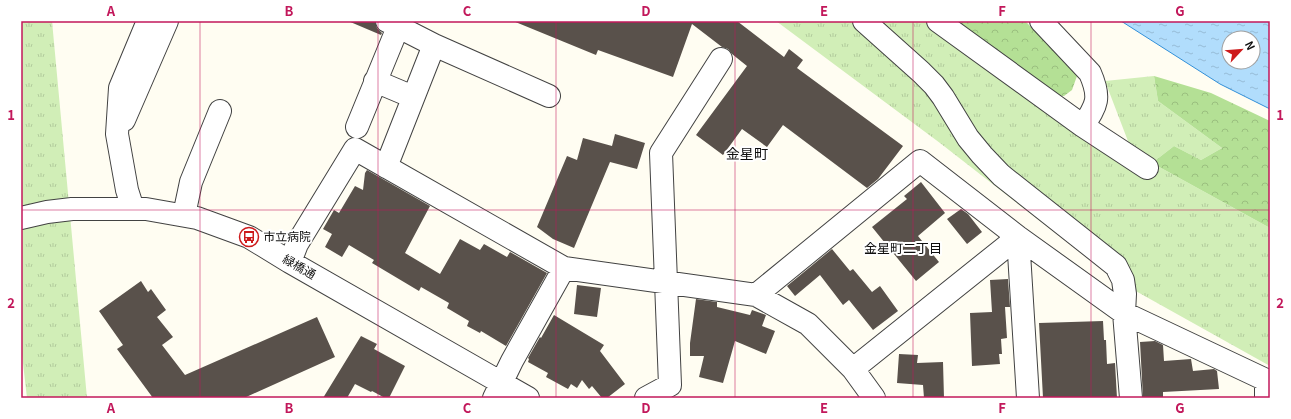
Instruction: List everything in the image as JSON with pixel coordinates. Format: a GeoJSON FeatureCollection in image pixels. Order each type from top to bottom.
{"type":"FeatureCollection","features":[{"type":"Feature","properties":{"kind":"street"},"geometry":{"type":"LineString","coordinates":[[133,209],[127,190],[117,134],[120,88],[148,21]]}},
{"type":"Feature","properties":{"kind":"street"},"geometry":{"type":"LineString","coordinates":[[117,134],[168,21]]}},
{"type":"Feature","properties":{"kind":"street"},"geometry":{"type":"LineString","coordinates":[[864,21],[934,85],[968,138],[1002,175],[1116,266],[1123,280],[1126,294],[1124,313],[1131,398]]}},
{"type":"Feature","properties":{"kind":"street"},"geometry":{"type":"LineString","coordinates":[[938,21],[1083,126],[1147,168]]}},
{"type":"Feature","properties":{"kind":"street"},"geometry":{"type":"LineString","coordinates":[[1041,21],[1090,73],[1094,81],[1096,100],[1094,110],[1083,126]]}},
{"type":"Feature","properties":{"kind":"street"},"geometry":{"type":"LineString","coordinates":[[357,127],[375,81],[392,24],[434,45],[549,96]]}},
{"type":"Feature","properties":{"kind":"street"},"geometry":{"type":"LineString","coordinates":[[386,167],[434,45]]}},
{"type":"Feature","properties":{"kind":"street"},"geometry":{"type":"LineString","coordinates":[[646,398],[670,386],[661,153],[721,59]]}},
{"type":"Feature","properties":{"kind":"street"},"geometry":{"type":"LineString","coordinates":[[375,81],[413,97]]}},
{"type":"Feature","properties":{"kind":"street"},"geometry":{"type":"LineString","coordinates":[[184,215],[191,182],[220,111]]}},
{"type":"Feature","properties":{"kind":"street"},"geometry":{"type":"LineString","coordinates":[[290,262],[297,244],[355,150],[564,268],[756,295],[808,324],[853,369],[874,398]]}},
{"type":"Feature","properties":{"kind":"street"},"geometry":{"type":"LineString","coordinates":[[756,295],[920,161],[1018,237],[1124,313],[1266,380],[1266,398]]}},
{"type":"Feature","properties":{"kind":"street","name":"緑橋通"},"geometry":{"type":"LineString","coordinates":[[21,218],[47,212],[72,209],[146,209],[198,218],[249,237],[498,391],[528,398]]}},
{"type":"Feature","properties":{"kind":"street"},"geometry":{"type":"LineString","coordinates":[[853,369],[1018,237]]}},
{"type":"Feature","properties":{"kind":"street"},"geometry":{"type":"LineString","coordinates":[[1018,237],[1028,398]]}},
{"type":"Feature","properties":{"kind":"street"},"geometry":{"type":"LineString","coordinates":[[498,391],[512,361],[564,268]]}},
{"type":"Feature","properties":{"kind":"green space"},"geometry":{"type":"Polygon","coordinates":[[[21,21],[52,21],[87,398],[27,398],[21,346],[21,21]]]}},
{"type":"Feature","properties":{"kind":"green space"},"geometry":{"type":"Polygon","coordinates":[[[776,21],[952,21],[1131,149],[1105,81],[1154,76],[1158,101],[1222,148],[1201,160],[1174,146],[1152,163],[1270,228],[1270,366],[1116,280],[940,143],[776,21]]]}},
{"type":"Feature","properties":{"kind":"green space"},"geometry":{"type":"Polygon","coordinates":[[[952,21],[1025,21],[1069,65],[1077,76],[1072,90],[1064,96],[1053,95],[952,21]]]}},
{"type":"Feature","properties":{"kind":"green space"},"geometry":{"type":"Polygon","coordinates":[[[1154,76],[1211,93],[1270,121],[1270,228],[1152,163],[1174,146],[1201,160],[1222,148],[1158,101],[1154,76]]]}},
{"type":"Feature","properties":{"kind":"water"},"geometry":{"type":"Polygon","coordinates":[[[1121,21],[1270,21],[1270,109],[1220,84],[1121,21]]]}},
{"type":"Feature","properties":{"kind":"building"},"geometry":{"type":"Polygon","coordinates":[[[348,21],[375,21],[377,28],[382,33],[381,35],[348,21]]]}},
{"type":"Feature","properties":{"kind":"building"},"geometry":{"type":"Polygon","coordinates":[[[513,21],[737,21],[784,57],[789,49],[803,60],[797,68],[903,146],[878,179],[867,188],[783,125],[767,147],[742,129],[723,155],[696,135],[747,66],[728,49],[722,47],[692,24],[673,77],[598,50],[596,55],[513,21]]]}},
{"type":"Feature","properties":{"kind":"building"},"geometry":{"type":"Polygon","coordinates":[[[615,134],[645,143],[637,169],[610,162],[574,248],[553,239],[537,227],[567,156],[577,160],[583,138],[612,146],[615,134]]]}},
{"type":"Feature","properties":{"kind":"building"},"geometry":{"type":"Polygon","coordinates":[[[367,170],[430,206],[405,253],[440,274],[460,239],[480,250],[484,244],[507,257],[510,252],[547,273],[506,346],[481,331],[480,333],[467,326],[469,321],[447,308],[449,303],[421,287],[419,291],[372,263],[374,260],[349,245],[342,257],[325,247],[332,234],[323,229],[334,210],[339,213],[355,186],[363,190],[365,173],[367,170]]]}},
{"type":"Feature","properties":{"kind":"building"},"geometry":{"type":"Polygon","coordinates":[[[921,182],[945,213],[918,236],[939,262],[916,281],[872,227],[907,199],[904,196],[921,182]]]}},
{"type":"Feature","properties":{"kind":"building"},"geometry":{"type":"Polygon","coordinates":[[[961,209],[968,214],[982,232],[967,244],[947,219],[961,209]]]}},
{"type":"Feature","properties":{"kind":"building"},"geometry":{"type":"Polygon","coordinates":[[[832,249],[850,271],[853,269],[872,292],[880,286],[898,311],[873,330],[849,300],[843,305],[820,275],[795,296],[787,286],[832,249]]]}},
{"type":"Feature","properties":{"kind":"building"},"geometry":{"type":"Polygon","coordinates":[[[1008,279],[1010,307],[1005,307],[1007,338],[1001,339],[1002,354],[999,354],[1000,364],[972,366],[970,313],[992,312],[990,280],[1008,279]]]}},
{"type":"Feature","properties":{"kind":"building"},"geometry":{"type":"Polygon","coordinates":[[[141,281],[148,292],[151,289],[166,310],[157,317],[173,337],[162,345],[185,375],[317,317],[335,357],[244,398],[153,398],[117,349],[123,345],[99,311],[141,281]]]}},
{"type":"Feature","properties":{"kind":"building"},"geometry":{"type":"Polygon","coordinates":[[[577,285],[601,288],[597,317],[574,314],[577,285]]]}},
{"type":"Feature","properties":{"kind":"building"},"geometry":{"type":"Polygon","coordinates":[[[696,299],[717,302],[717,307],[750,315],[752,310],[766,315],[762,326],[775,331],[766,354],[735,341],[723,383],[699,377],[704,356],[690,356],[690,343],[696,299]]]}},
{"type":"Feature","properties":{"kind":"building"},"geometry":{"type":"Polygon","coordinates":[[[554,315],[604,345],[600,351],[625,384],[607,398],[602,398],[592,386],[589,389],[582,380],[577,388],[571,384],[568,389],[546,377],[548,373],[528,362],[528,358],[554,315]]]}},
{"type":"Feature","properties":{"kind":"building"},"geometry":{"type":"Polygon","coordinates":[[[1103,321],[1104,340],[1106,340],[1107,364],[1115,363],[1117,398],[1043,398],[1039,323],[1103,321]]]}},
{"type":"Feature","properties":{"kind":"building"},"geometry":{"type":"Polygon","coordinates":[[[361,336],[377,344],[374,349],[405,366],[389,398],[385,398],[355,384],[347,398],[323,398],[361,336]]]}},
{"type":"Feature","properties":{"kind":"building"},"geometry":{"type":"Polygon","coordinates":[[[1155,341],[1163,345],[1164,361],[1191,359],[1193,371],[1214,369],[1217,371],[1219,389],[1163,392],[1163,398],[1143,398],[1140,342],[1155,341]]]}},
{"type":"Feature","properties":{"kind":"building"},"geometry":{"type":"Polygon","coordinates":[[[899,354],[918,355],[917,363],[943,362],[944,398],[924,398],[923,385],[897,383],[899,354]]]}},
{"type":"Feature","properties":{"kind":"place","name":"市立病院"},"geometry":{"type":"Point","coordinates":[249,237]}},
{"type":"Feature","properties":{"kind":"district","name":"金星町"},"geometry":{"type":"Point","coordinates":[747,154]}},
{"type":"Feature","properties":{"kind":"district","name":"金星町二丁目"},"geometry":{"type":"Point","coordinates":[903,248]}}]}
